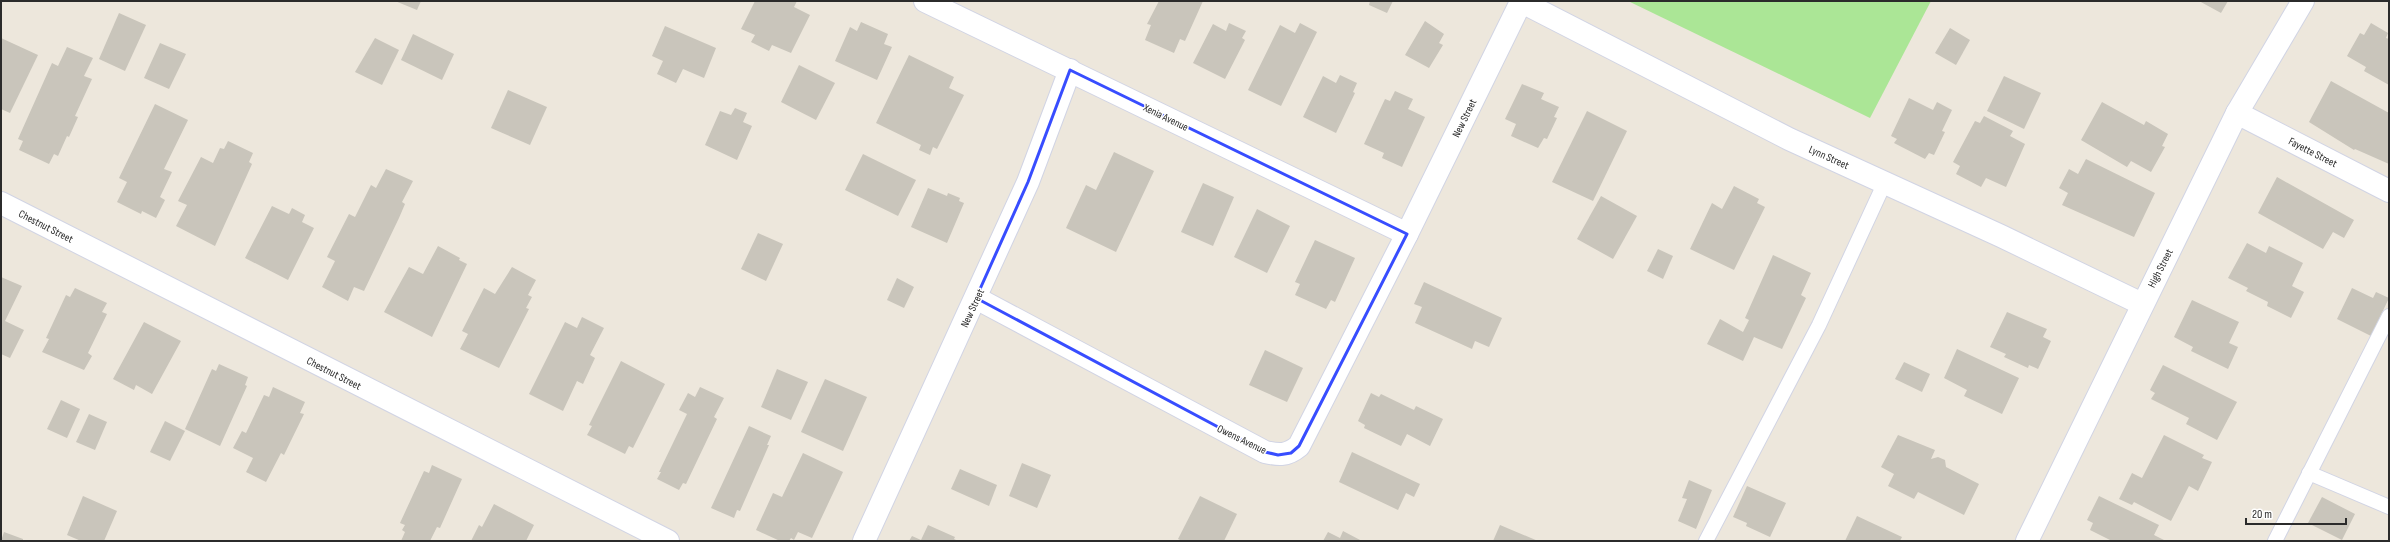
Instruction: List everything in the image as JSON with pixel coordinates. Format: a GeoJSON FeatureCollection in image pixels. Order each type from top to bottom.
{"type":"FeatureCollection","features":[{"type":"Feature","properties":{"kind":"street","name":"Xenia Avenue"},"geometry":{"type":"LineString","coordinates":[[925,1],[1407,234]]}},
{"type":"Feature","properties":{"kind":"street","name":"New Street"},"geometry":{"type":"LineString","coordinates":[[1407,234],[1521,1]]}},
{"type":"Feature","properties":{"kind":"street","name":"Lynn Street"},"geometry":{"type":"LineString","coordinates":[[1521,1],[1789,139],[2001,236],[2142,304]]}},
{"type":"Feature","properties":{"kind":"street","name":"High Street"},"geometry":{"type":"LineString","coordinates":[[2027,541],[2237,113],[2303,1]]}},
{"type":"Feature","properties":{"kind":"street","name":"New Street"},"geometry":{"type":"LineString","coordinates":[[864,541],[1028,182],[1070,70]]}},
{"type":"Feature","properties":{"kind":"street","name":"Fayette Street"},"geometry":{"type":"LineString","coordinates":[[2237,113],[2389,191]]}},
{"type":"Feature","properties":{"kind":"street","name":"Chestnut Street"},"geometry":{"type":"LineString","coordinates":[[1,203],[668,541]]}},
{"type":"Feature","properties":{"kind":"street","name":"Owens Avenue"},"geometry":{"type":"LineString","coordinates":[[976,298],[1265,452],[1278,455],[1291,453],[1299,446],[1407,234]]}},
{"type":"Feature","properties":{"kind":"lane"},"geometry":{"type":"LineString","coordinates":[[1706,541],[1819,325],[1885,182]]}},
{"type":"Feature","properties":{"kind":"lane"},"geometry":{"type":"LineString","coordinates":[[2275,541],[2308,473],[2389,316]]}},
{"type":"Feature","properties":{"kind":"lane"},"geometry":{"type":"LineString","coordinates":[[2308,473],[2389,507]]}},
{"type":"Feature","properties":{"kind":"highlighted area"},"geometry":{"type":"Polygon","coordinates":[[[1070,70],[1407,234],[1299,446],[1291,453],[1278,455],[1265,452],[976,298],[1028,182],[1070,70]]]}},
{"type":"Feature","properties":{"kind":"green space"},"geometry":{"type":"Polygon","coordinates":[[[1628,1],[1931,1],[1870,118],[1628,1]]]}},
{"type":"Feature","properties":{"kind":"building"},"geometry":{"type":"Polygon","coordinates":[[[395,1],[421,1],[417,10],[395,1]]]}},
{"type":"Feature","properties":{"kind":"building"},"geometry":{"type":"Polygon","coordinates":[[[755,1],[797,1],[794,7],[810,15],[791,53],[772,45],[769,51],[751,42],[755,35],[741,29],[755,1]]]}},
{"type":"Feature","properties":{"kind":"building"},"geometry":{"type":"Polygon","coordinates":[[[1159,1],[1203,1],[1185,41],[1180,39],[1174,53],[1145,40],[1151,25],[1147,24],[1159,1]]]}},
{"type":"Feature","properties":{"kind":"building"},"geometry":{"type":"Polygon","coordinates":[[[1370,1],[1393,1],[1387,13],[1369,5],[1370,1]]]}},
{"type":"Feature","properties":{"kind":"building"},"geometry":{"type":"Polygon","coordinates":[[[2199,1],[2228,1],[2221,13],[2199,1]]]}},
{"type":"Feature","properties":{"kind":"building"},"geometry":{"type":"Polygon","coordinates":[[[119,13],[146,25],[125,71],[99,59],[119,13]]]}},
{"type":"Feature","properties":{"kind":"building"},"geometry":{"type":"Polygon","coordinates":[[[1425,21],[1444,34],[1439,43],[1443,45],[1429,68],[1405,55],[1425,21]]]}},
{"type":"Feature","properties":{"kind":"building"},"geometry":{"type":"Polygon","coordinates":[[[861,22],[888,34],[884,44],[892,47],[877,80],[835,61],[850,27],[857,31],[861,22]]]}},
{"type":"Feature","properties":{"kind":"building"},"geometry":{"type":"Polygon","coordinates":[[[1229,23],[1246,31],[1242,38],[1245,40],[1225,79],[1193,63],[1213,24],[1226,31],[1229,23]]]}},
{"type":"Feature","properties":{"kind":"building"},"geometry":{"type":"Polygon","coordinates":[[[1300,23],[1317,32],[1281,106],[1248,90],[1280,25],[1295,33],[1300,23]]]}},
{"type":"Feature","properties":{"kind":"building"},"geometry":{"type":"Polygon","coordinates":[[[2371,23],[2388,33],[2386,38],[2389,39],[2389,85],[2364,71],[2366,67],[2347,56],[2360,33],[2364,35],[2371,23]]]}},
{"type":"Feature","properties":{"kind":"building"},"geometry":{"type":"Polygon","coordinates":[[[665,26],[716,48],[704,78],[683,69],[676,83],[657,74],[663,61],[652,56],[665,26]]]}},
{"type":"Feature","properties":{"kind":"building"},"geometry":{"type":"Polygon","coordinates":[[[1950,28],[1970,40],[1956,65],[1935,53],[1950,28]]]}},
{"type":"Feature","properties":{"kind":"building"},"geometry":{"type":"Polygon","coordinates":[[[413,34],[454,54],[442,80],[401,60],[413,34]]]}},
{"type":"Feature","properties":{"kind":"building"},"geometry":{"type":"Polygon","coordinates":[[[1,38],[38,55],[10,113],[1,109],[1,38]]]}},
{"type":"Feature","properties":{"kind":"building"},"geometry":{"type":"Polygon","coordinates":[[[375,38],[399,50],[382,85],[355,72],[375,38]]]}},
{"type":"Feature","properties":{"kind":"building"},"geometry":{"type":"Polygon","coordinates":[[[160,43],[186,54],[169,89],[144,78],[160,43]]]}},
{"type":"Feature","properties":{"kind":"building"},"geometry":{"type":"Polygon","coordinates":[[[67,47],[93,58],[84,76],[92,79],[75,116],[78,117],[69,137],[67,136],[58,156],[54,154],[49,164],[19,150],[23,141],[18,139],[52,63],[58,66],[67,47]]]}},
{"type":"Feature","properties":{"kind":"building"},"geometry":{"type":"Polygon","coordinates":[[[909,55],[954,77],[949,88],[964,95],[937,149],[933,147],[930,155],[919,150],[921,145],[876,123],[909,55]]]}},
{"type":"Feature","properties":{"kind":"building"},"geometry":{"type":"Polygon","coordinates":[[[799,65],[835,83],[816,120],[781,102],[799,65]]]}},
{"type":"Feature","properties":{"kind":"building"},"geometry":{"type":"Polygon","coordinates":[[[1340,75],[1357,83],[1353,92],[1355,93],[1336,133],[1303,117],[1323,76],[1336,83],[1340,75]]]}},
{"type":"Feature","properties":{"kind":"building"},"geometry":{"type":"Polygon","coordinates":[[[2004,76],[2041,93],[2024,129],[1987,111],[2004,76]]]}},
{"type":"Feature","properties":{"kind":"building"},"geometry":{"type":"Polygon","coordinates":[[[2331,81],[2389,113],[2389,164],[2355,149],[2354,150],[2309,122],[2331,81]]]}},
{"type":"Feature","properties":{"kind":"building"},"geometry":{"type":"Polygon","coordinates":[[[1522,84],[1544,93],[1541,99],[1559,107],[1554,117],[1557,118],[1547,139],[1544,138],[1538,148],[1511,136],[1516,124],[1505,119],[1522,84]]]}},
{"type":"Feature","properties":{"kind":"building"},"geometry":{"type":"Polygon","coordinates":[[[508,90],[547,107],[530,145],[491,128],[508,90]]]}},
{"type":"Feature","properties":{"kind":"building"},"geometry":{"type":"Polygon","coordinates":[[[1395,91],[1413,99],[1408,109],[1425,117],[1402,167],[1382,158],[1384,153],[1364,144],[1385,99],[1390,101],[1395,91]]]}},
{"type":"Feature","properties":{"kind":"building"},"geometry":{"type":"Polygon","coordinates":[[[1909,98],[1933,110],[1937,102],[1952,110],[1942,131],[1945,132],[1934,155],[1929,153],[1925,159],[1894,143],[1897,139],[1891,136],[1909,98]]]}},
{"type":"Feature","properties":{"kind":"building"},"geometry":{"type":"Polygon","coordinates":[[[2102,102],[2144,125],[2146,121],[2168,134],[2162,146],[2165,147],[2151,172],[2131,161],[2127,167],[2081,140],[2102,102]]]}},
{"type":"Feature","properties":{"kind":"building"},"geometry":{"type":"Polygon","coordinates":[[[155,104],[188,120],[164,169],[172,172],[160,197],[165,200],[156,218],[142,211],[141,214],[117,202],[127,182],[119,178],[155,104]]]}},
{"type":"Feature","properties":{"kind":"building"},"geometry":{"type":"Polygon","coordinates":[[[735,108],[747,113],[743,122],[752,126],[737,160],[705,145],[720,111],[731,115],[735,108]]]}},
{"type":"Feature","properties":{"kind":"building"},"geometry":{"type":"Polygon","coordinates":[[[1587,111],[1627,131],[1593,201],[1552,182],[1587,111]]]}},
{"type":"Feature","properties":{"kind":"building"},"geometry":{"type":"Polygon","coordinates":[[[1984,116],[2013,131],[2010,136],[2025,144],[2006,187],[1986,178],[1981,187],[1956,174],[1960,166],[1953,162],[1975,121],[1980,123],[1984,116]]]}},
{"type":"Feature","properties":{"kind":"building"},"geometry":{"type":"Polygon","coordinates":[[[228,141],[253,153],[249,162],[252,164],[215,246],[176,226],[187,205],[178,201],[201,157],[213,163],[220,148],[224,149],[228,141]]]}},
{"type":"Feature","properties":{"kind":"building"},"geometry":{"type":"Polygon","coordinates":[[[1114,152],[1154,171],[1116,252],[1066,228],[1086,185],[1096,190],[1114,152]]]}},
{"type":"Feature","properties":{"kind":"building"},"geometry":{"type":"Polygon","coordinates":[[[863,154],[916,180],[898,216],[845,190],[863,154]]]}},
{"type":"Feature","properties":{"kind":"building"},"geometry":{"type":"Polygon","coordinates":[[[2086,159],[2155,193],[2134,237],[2062,205],[2068,193],[2059,188],[2069,169],[2078,174],[2086,159]]]}},
{"type":"Feature","properties":{"kind":"building"},"geometry":{"type":"Polygon","coordinates":[[[386,169],[413,181],[402,202],[405,204],[399,218],[364,291],[354,287],[348,301],[322,287],[335,261],[327,257],[349,214],[355,217],[371,185],[376,188],[386,169]]]}},
{"type":"Feature","properties":{"kind":"building"},"geometry":{"type":"Polygon","coordinates":[[[2277,177],[2354,220],[2344,238],[2333,232],[2323,249],[2258,213],[2277,177]]]}},
{"type":"Feature","properties":{"kind":"building"},"geometry":{"type":"Polygon","coordinates":[[[1203,183],[1234,197],[1213,246],[1181,232],[1203,183]]]}},
{"type":"Feature","properties":{"kind":"building"},"geometry":{"type":"Polygon","coordinates":[[[1734,186],[1759,199],[1757,203],[1765,207],[1734,270],[1690,249],[1712,203],[1722,209],[1734,186]]]}},
{"type":"Feature","properties":{"kind":"building"},"geometry":{"type":"Polygon","coordinates":[[[928,188],[947,196],[948,193],[960,198],[959,201],[964,203],[947,243],[911,227],[928,188]]]}},
{"type":"Feature","properties":{"kind":"building"},"geometry":{"type":"Polygon","coordinates":[[[1601,196],[1637,216],[1613,259],[1577,239],[1601,196]]]}},
{"type":"Feature","properties":{"kind":"building"},"geometry":{"type":"Polygon","coordinates":[[[272,206],[289,214],[292,208],[305,215],[302,222],[314,228],[288,280],[245,258],[272,206]]]}},
{"type":"Feature","properties":{"kind":"building"},"geometry":{"type":"Polygon","coordinates":[[[1257,209],[1290,226],[1267,273],[1234,257],[1257,209]]]}},
{"type":"Feature","properties":{"kind":"building"},"geometry":{"type":"Polygon","coordinates":[[[758,233],[783,244],[766,281],[741,269],[758,233]]]}},
{"type":"Feature","properties":{"kind":"building"},"geometry":{"type":"Polygon","coordinates":[[[1315,240],[1355,258],[1335,302],[1331,300],[1326,309],[1295,295],[1300,284],[1295,282],[1315,240]]]}},
{"type":"Feature","properties":{"kind":"building"},"geometry":{"type":"Polygon","coordinates":[[[2247,243],[2266,253],[2269,246],[2303,263],[2292,286],[2304,292],[2291,318],[2267,306],[2268,302],[2246,291],[2248,288],[2228,278],[2247,243]]]}},
{"type":"Feature","properties":{"kind":"building"},"geometry":{"type":"Polygon","coordinates":[[[438,246],[460,258],[459,260],[467,264],[432,337],[384,312],[409,267],[423,274],[438,246]]]}},
{"type":"Feature","properties":{"kind":"building"},"geometry":{"type":"Polygon","coordinates":[[[1658,249],[1673,256],[1663,279],[1647,271],[1658,249]]]}},
{"type":"Feature","properties":{"kind":"building"},"geometry":{"type":"Polygon","coordinates":[[[1773,255],[1811,273],[1801,295],[1806,298],[1782,349],[1754,337],[1743,361],[1707,344],[1720,319],[1743,332],[1749,320],[1745,318],[1773,255]]]}},
{"type":"Feature","properties":{"kind":"building"},"geometry":{"type":"Polygon","coordinates":[[[512,267],[536,280],[528,295],[532,297],[526,308],[529,309],[499,368],[460,349],[468,334],[462,331],[484,288],[495,294],[512,267]]]}},
{"type":"Feature","properties":{"kind":"building"},"geometry":{"type":"Polygon","coordinates":[[[1,277],[22,286],[5,321],[24,330],[10,358],[1,354],[1,277]]]}},
{"type":"Feature","properties":{"kind":"building"},"geometry":{"type":"Polygon","coordinates":[[[897,278],[914,287],[904,308],[887,300],[897,278]]]}},
{"type":"Feature","properties":{"kind":"building"},"geometry":{"type":"Polygon","coordinates":[[[1424,282],[1502,318],[1489,347],[1475,341],[1472,349],[1415,323],[1422,307],[1414,304],[1424,282]]]}},
{"type":"Feature","properties":{"kind":"building"},"geometry":{"type":"Polygon","coordinates":[[[75,288],[107,303],[102,312],[107,314],[88,353],[92,356],[84,370],[42,352],[49,339],[46,338],[66,295],[70,297],[75,288]]]}},
{"type":"Feature","properties":{"kind":"building"},"geometry":{"type":"Polygon","coordinates":[[[2352,288],[2373,298],[2376,292],[2389,298],[2371,336],[2337,319],[2352,288]]]}},
{"type":"Feature","properties":{"kind":"building"},"geometry":{"type":"Polygon","coordinates":[[[2192,300],[2239,322],[2229,343],[2238,347],[2228,369],[2191,351],[2193,347],[2174,337],[2192,300]]]}},
{"type":"Feature","properties":{"kind":"building"},"geometry":{"type":"Polygon","coordinates":[[[2007,312],[2047,329],[2043,337],[2051,341],[2038,369],[2029,365],[2028,368],[2004,357],[2006,354],[1990,347],[2007,312]]]}},
{"type":"Feature","properties":{"kind":"building"},"geometry":{"type":"Polygon","coordinates":[[[582,317],[604,328],[590,355],[595,358],[583,384],[577,381],[563,411],[529,394],[565,322],[577,328],[582,317]]]}},
{"type":"Feature","properties":{"kind":"building"},"geometry":{"type":"Polygon","coordinates":[[[144,322],[181,341],[152,394],[136,385],[134,390],[113,379],[144,322]]]}},
{"type":"Feature","properties":{"kind":"building"},"geometry":{"type":"Polygon","coordinates":[[[1957,349],[2019,378],[2002,414],[1964,396],[1967,390],[1944,378],[1957,349]]]}},
{"type":"Feature","properties":{"kind":"building"},"geometry":{"type":"Polygon","coordinates":[[[1265,350],[1303,368],[1287,402],[1249,385],[1265,350]]]}},
{"type":"Feature","properties":{"kind":"building"},"geometry":{"type":"Polygon","coordinates":[[[621,361],[665,384],[633,448],[629,446],[625,454],[587,435],[592,426],[589,425],[621,361]]]}},
{"type":"Feature","properties":{"kind":"building"},"geometry":{"type":"Polygon","coordinates":[[[1904,362],[1930,374],[1922,392],[1895,379],[1904,362]]]}},
{"type":"Feature","properties":{"kind":"building"},"geometry":{"type":"Polygon","coordinates":[[[219,364],[248,377],[245,385],[247,386],[220,446],[185,429],[212,369],[216,371],[219,364]]]}},
{"type":"Feature","properties":{"kind":"building"},"geometry":{"type":"Polygon","coordinates":[[[2163,365],[2237,402],[2217,440],[2186,424],[2189,418],[2151,399],[2155,393],[2150,390],[2163,365]]]}},
{"type":"Feature","properties":{"kind":"building"},"geometry":{"type":"Polygon","coordinates":[[[777,369],[808,382],[791,420],[761,407],[777,369]]]}},
{"type":"Feature","properties":{"kind":"building"},"geometry":{"type":"Polygon","coordinates":[[[825,379],[867,397],[843,451],[801,432],[825,379]]]}},
{"type":"Feature","properties":{"kind":"building"},"geometry":{"type":"Polygon","coordinates":[[[273,387],[305,402],[300,413],[304,414],[284,455],[281,453],[266,482],[246,472],[253,458],[233,448],[242,431],[246,433],[264,395],[269,397],[273,387]]]}},
{"type":"Feature","properties":{"kind":"building"},"geometry":{"type":"Polygon","coordinates":[[[700,387],[724,398],[714,417],[717,419],[686,484],[683,483],[679,490],[657,479],[687,414],[679,410],[688,393],[695,397],[700,387]]]}},
{"type":"Feature","properties":{"kind":"building"},"geometry":{"type":"Polygon","coordinates":[[[1371,393],[1379,397],[1381,394],[1414,410],[1416,406],[1443,419],[1430,446],[1407,434],[1401,446],[1364,428],[1365,425],[1358,421],[1371,393]]]}},
{"type":"Feature","properties":{"kind":"building"},"geometry":{"type":"Polygon","coordinates":[[[61,400],[80,409],[67,438],[47,429],[61,400]]]}},
{"type":"Feature","properties":{"kind":"building"},"geometry":{"type":"Polygon","coordinates":[[[89,414],[107,422],[95,450],[76,442],[89,414]]]}},
{"type":"Feature","properties":{"kind":"building"},"geometry":{"type":"Polygon","coordinates":[[[165,421],[185,431],[170,461],[150,452],[165,421]]]}},
{"type":"Feature","properties":{"kind":"building"},"geometry":{"type":"Polygon","coordinates":[[[749,426],[771,436],[767,445],[769,445],[740,511],[737,510],[734,518],[711,508],[749,426]]]}},
{"type":"Feature","properties":{"kind":"building"},"geometry":{"type":"Polygon","coordinates":[[[1898,435],[1935,450],[1931,459],[1938,457],[1945,460],[1946,467],[1979,484],[1964,515],[1918,492],[1914,499],[1888,486],[1894,474],[1881,467],[1898,435]]]}},
{"type":"Feature","properties":{"kind":"building"},"geometry":{"type":"Polygon","coordinates":[[[2164,435],[2204,455],[2202,458],[2212,462],[2198,491],[2189,486],[2171,521],[2134,502],[2132,505],[2119,499],[2132,473],[2142,478],[2164,435]]]}},
{"type":"Feature","properties":{"kind":"building"},"geometry":{"type":"Polygon","coordinates":[[[1352,452],[1420,484],[1414,497],[1406,493],[1398,510],[1339,482],[1352,452]]]}},
{"type":"Feature","properties":{"kind":"building"},"geometry":{"type":"Polygon","coordinates":[[[803,453],[843,472],[812,538],[798,532],[794,540],[791,538],[789,541],[780,541],[756,530],[773,493],[782,497],[803,453]]]}},
{"type":"Feature","properties":{"kind":"building"},"geometry":{"type":"Polygon","coordinates":[[[1022,463],[1051,475],[1037,508],[1009,496],[1022,463]]]}},
{"type":"Feature","properties":{"kind":"building"},"geometry":{"type":"Polygon","coordinates":[[[432,465],[462,479],[440,528],[437,527],[430,541],[401,541],[405,532],[402,530],[405,525],[400,523],[424,471],[429,473],[432,465]]]}},
{"type":"Feature","properties":{"kind":"building"},"geometry":{"type":"Polygon","coordinates":[[[960,469],[997,485],[989,506],[951,489],[960,469]]]}},
{"type":"Feature","properties":{"kind":"building"},"geometry":{"type":"Polygon","coordinates":[[[1689,480],[1712,490],[1696,529],[1678,521],[1687,499],[1682,498],[1689,480]]]}},
{"type":"Feature","properties":{"kind":"building"},"geometry":{"type":"Polygon","coordinates":[[[1747,486],[1786,503],[1770,537],[1746,526],[1747,523],[1733,517],[1747,486]]]}},
{"type":"Feature","properties":{"kind":"building"},"geometry":{"type":"Polygon","coordinates":[[[83,496],[117,511],[104,541],[81,541],[67,535],[83,496]]]}},
{"type":"Feature","properties":{"kind":"building"},"geometry":{"type":"Polygon","coordinates":[[[1200,496],[1237,514],[1224,541],[1182,541],[1178,539],[1200,496]]]}},
{"type":"Feature","properties":{"kind":"building"},"geometry":{"type":"Polygon","coordinates":[[[2099,496],[2159,525],[2154,535],[2166,541],[2112,541],[2090,530],[2093,523],[2087,520],[2099,496]]]}},
{"type":"Feature","properties":{"kind":"building"},"geometry":{"type":"Polygon","coordinates":[[[2322,497],[2355,514],[2342,540],[2308,523],[2322,497]]]}},
{"type":"Feature","properties":{"kind":"building"},"geometry":{"type":"Polygon","coordinates":[[[494,504],[534,525],[526,541],[471,541],[479,525],[482,527],[494,504]]]}},
{"type":"Feature","properties":{"kind":"building"},"geometry":{"type":"Polygon","coordinates":[[[1857,516],[1902,537],[1900,541],[1845,541],[1857,516]]]}},
{"type":"Feature","properties":{"kind":"building"},"geometry":{"type":"Polygon","coordinates":[[[928,525],[955,537],[954,539],[958,541],[909,541],[912,536],[921,540],[928,525]]]}},
{"type":"Feature","properties":{"kind":"building"},"geometry":{"type":"Polygon","coordinates":[[[1500,525],[1538,541],[1493,541],[1500,525]]]}},
{"type":"Feature","properties":{"kind":"building"},"geometry":{"type":"Polygon","coordinates":[[[1343,531],[1362,541],[1323,541],[1328,532],[1340,538],[1343,531]]]}},
{"type":"Feature","properties":{"kind":"building"},"geometry":{"type":"Polygon","coordinates":[[[4,532],[23,539],[23,541],[1,541],[4,532]]]}}]}
